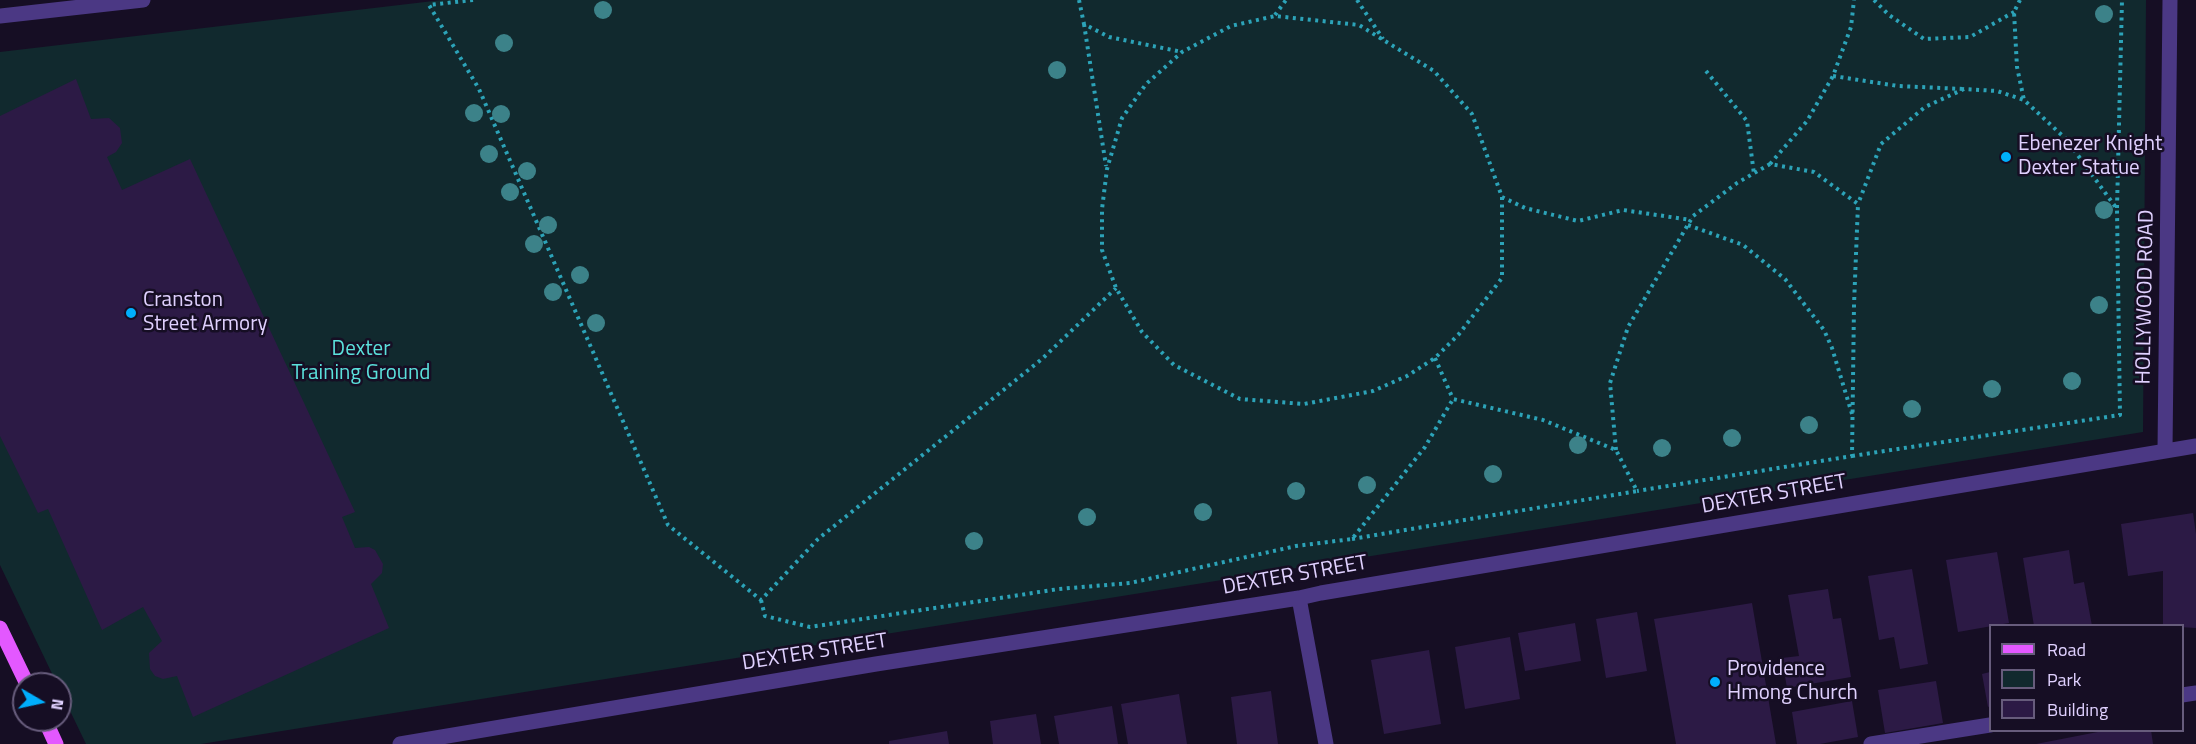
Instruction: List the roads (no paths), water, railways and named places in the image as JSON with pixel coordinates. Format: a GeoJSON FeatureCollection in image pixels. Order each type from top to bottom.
{"type":"FeatureCollection","features":[{"type":"Feature","properties":{"kind":"main road"},"geometry":{"type":"LineString","coordinates":[[0,628],[21,672]]}},
{"type":"Feature","properties":{"kind":"street"},"geometry":{"type":"LineString","coordinates":[[0,16],[143,0]]}},
{"type":"Feature","properties":{"kind":"street","name":"HOLLYWOOD ROAD"},"geometry":{"type":"LineString","coordinates":[[2165,450],[2170,0]]}},
{"type":"Feature","properties":{"kind":"street","name":"DEXTER STREET"},"geometry":{"type":"LineString","coordinates":[[400,744],[876,664],[1299,598],[2196,446]]}},
{"type":"Feature","properties":{"kind":"street"},"geometry":{"type":"LineString","coordinates":[[1299,598],[1326,744]]}},
{"type":"Feature","properties":{"kind":"street"},"geometry":{"type":"LineString","coordinates":[[1871,744],[1989,725]]}},
{"type":"Feature","properties":{"kind":"place","name":"Ebenezer Knight Dexter Statue"},"geometry":{"type":"Point","coordinates":[2006,157]}},
{"type":"Feature","properties":{"kind":"place","name":"Cranston Street Armory"},"geometry":{"type":"Point","coordinates":[131,313]}},
{"type":"Feature","properties":{"kind":"place","name":"Providence Hmong Church"},"geometry":{"type":"Point","coordinates":[1715,682]}},
{"type":"Feature","properties":{"kind":"park label","name":"Dexter Training Ground"},"geometry":{"type":"Point","coordinates":[361,362]}}]}
